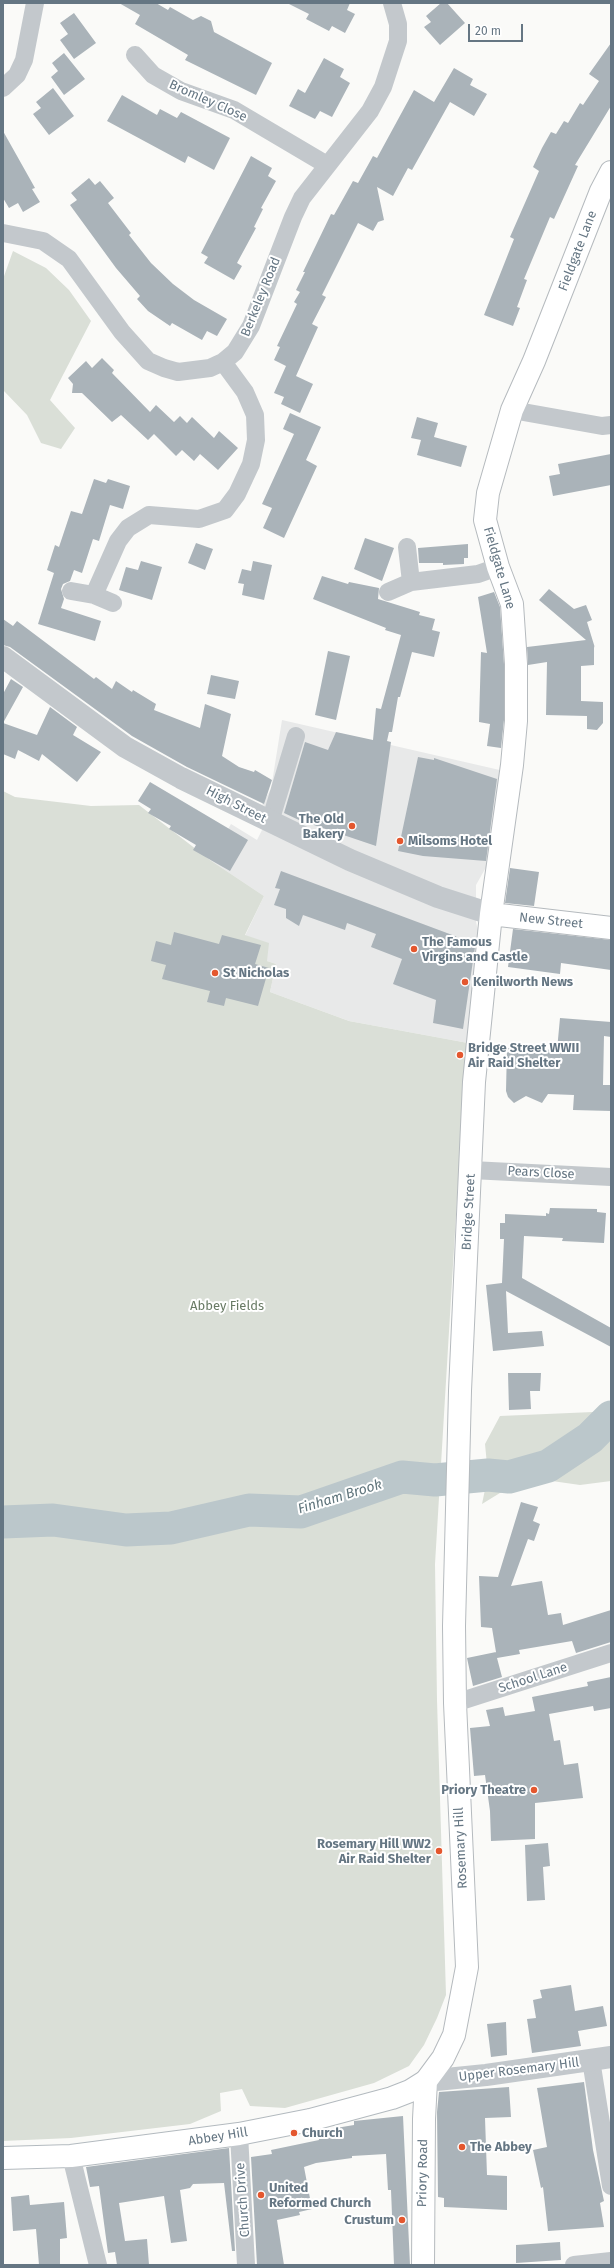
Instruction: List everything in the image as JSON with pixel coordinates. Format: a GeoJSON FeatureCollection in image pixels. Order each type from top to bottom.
{"type":"FeatureCollection","features":[{"type":"Feature","properties":{"kind":"main road","name":"Fieldgate Lane"},"geometry":{"type":"LineString","coordinates":[[491,914],[512,765],[516,721],[516,664],[512,604],[498,568],[485,520],[488,493],[512,410],[534,361],[601,191],[611,172]]}},
{"type":"Feature","properties":{"kind":"main road","name":"New Street"},"geometry":{"type":"LineString","coordinates":[[491,914],[611,928]]}},
{"type":"Feature","properties":{"kind":"main road","name":"Bridge Street"},"geometry":{"type":"LineString","coordinates":[[457,1510],[460,1391],[474,1082],[491,914]]}},
{"type":"Feature","properties":{"kind":"main road","name":"Rosemary Hill"},"geometry":{"type":"LineString","coordinates":[[426,2081],[443,2058],[454,2035],[467,1967],[455,1703],[457,1510]]}},
{"type":"Feature","properties":{"kind":"main road","name":"Abbey Hill"},"geometry":{"type":"LineString","coordinates":[[3,2158],[71,2156],[239,2134],[310,2120],[392,2098],[410,2091],[426,2081]]}},
{"type":"Feature","properties":{"kind":"main road","name":"Priory Road"},"geometry":{"type":"LineString","coordinates":[[423,2265],[424,2119],[426,2081]]}},
{"type":"Feature","properties":{"kind":"street"},"geometry":{"type":"LineString","coordinates":[[3,88],[17,74],[24,60],[35,3]]}},
{"type":"Feature","properties":{"kind":"street","name":"Berkeley Road"},"geometry":{"type":"LineString","coordinates":[[3,232],[43,241],[69,259],[122,332],[148,361],[178,372],[210,368],[223,362],[243,341],[251,326],[293,217],[302,198],[370,111],[383,87],[398,41],[398,24],[392,3]]}},
{"type":"Feature","properties":{"kind":"street","name":"Bromley Close"},"geometry":{"type":"LineString","coordinates":[[135,55],[153,75],[181,91],[234,110],[327,165]]}},
{"type":"Feature","properties":{"kind":"street"},"geometry":{"type":"LineString","coordinates":[[94,595],[118,541],[128,528],[149,515],[199,519],[225,510],[237,494],[251,464],[256,440],[255,415],[245,392],[223,362]]}},
{"type":"Feature","properties":{"kind":"street"},"geometry":{"type":"LineString","coordinates":[[512,410],[602,426],[611,425]]}},
{"type":"Feature","properties":{"kind":"street"},"geometry":{"type":"LineString","coordinates":[[407,547],[411,582]]}},
{"type":"Feature","properties":{"kind":"street"},"geometry":{"type":"LineString","coordinates":[[388,592],[411,582],[478,574],[498,568]]}},
{"type":"Feature","properties":{"kind":"street"},"geometry":{"type":"LineString","coordinates":[[71,590],[94,595],[113,604]]}},
{"type":"Feature","properties":{"kind":"street","name":"High Street"},"geometry":{"type":"LineString","coordinates":[[3,657],[125,747],[181,778],[350,860],[438,897],[491,914]]}},
{"type":"Feature","properties":{"kind":"street"},"geometry":{"type":"LineString","coordinates":[[270,822],[296,736]]}},
{"type":"Feature","properties":{"kind":"street","name":"Pears Close"},"geometry":{"type":"LineString","coordinates":[[471,1170],[611,1177]]}},
{"type":"Feature","properties":{"kind":"street","name":"School Lane"},"geometry":{"type":"LineString","coordinates":[[455,1703],[611,1653]]}},
{"type":"Feature","properties":{"kind":"street"},"geometry":{"type":"LineString","coordinates":[[601,2059],[611,2186]]}},
{"type":"Feature","properties":{"kind":"street","name":"Upper Rosemary Hill"},"geometry":{"type":"LineString","coordinates":[[426,2081],[486,2075],[601,2059]]}},
{"type":"Feature","properties":{"kind":"street","name":"Church Drive"},"geometry":{"type":"LineString","coordinates":[[239,2134],[246,2265]]}},
{"type":"Feature","properties":{"kind":"street"},"geometry":{"type":"LineString","coordinates":[[71,2156],[98,2265]]}},
{"type":"Feature","properties":{"kind":"street"},"geometry":{"type":"LineString","coordinates":[[574,2265],[611,2261]]}},
{"type":"Feature","properties":{"kind":"shaded area"},"geometry":{"type":"Polygon","coordinates":[[[282,720],[504,771],[489,862],[476,885],[476,922],[479,935],[468,1043],[349,1021],[270,992],[276,964],[267,961],[245,936],[264,896],[210,860],[231,824],[257,840],[271,812],[262,804],[271,789],[282,720]]]}},
{"type":"Feature","properties":{"kind":"green space"},"geometry":{"type":"Polygon","coordinates":[[[13,251],[46,268],[69,290],[91,321],[50,400],[75,428],[61,449],[41,443],[27,415],[3,390],[3,279],[13,251]]]}},
{"type":"Feature","properties":{"kind":"green space","name":"Abbey Fields"},"geometry":{"type":"Polygon","coordinates":[[[3,791],[15,797],[91,806],[139,805],[210,860],[264,896],[245,935],[269,943],[267,961],[276,964],[270,992],[349,1021],[468,1043],[464,1082],[435,1564],[437,1700],[446,1995],[437,2018],[424,2045],[409,2066],[374,2083],[285,2108],[250,2106],[242,2089],[220,2093],[221,2111],[190,2124],[71,2138],[3,2141],[3,791]]]}},
{"type":"Feature","properties":{"kind":"green space"},"geometry":{"type":"Polygon","coordinates":[[[611,1402],[611,1481],[580,1485],[545,1480],[513,1485],[482,1504],[488,1475],[485,1444],[500,1416],[593,1412],[611,1402]]]}},
{"type":"Feature","properties":{"kind":"building"},"geometry":{"type":"Polygon","coordinates":[[[119,3],[156,3],[168,10],[170,7],[193,20],[201,16],[211,21],[214,32],[272,63],[256,95],[185,60],[188,55],[135,24],[140,15],[119,3]]]}},
{"type":"Feature","properties":{"kind":"building"},"geometry":{"type":"Polygon","coordinates":[[[287,3],[350,3],[347,10],[355,14],[345,33],[332,26],[329,31],[306,19],[309,14],[287,3]]]}},
{"type":"Feature","properties":{"kind":"building"},"geometry":{"type":"Polygon","coordinates":[[[441,3],[447,3],[465,23],[440,45],[424,27],[431,22],[426,16],[441,3]]]}},
{"type":"Feature","properties":{"kind":"building"},"geometry":{"type":"Polygon","coordinates":[[[74,13],[96,43],[74,59],[60,40],[68,34],[60,23],[74,13]]]}},
{"type":"Feature","properties":{"kind":"building"},"geometry":{"type":"Polygon","coordinates":[[[611,43],[611,106],[575,165],[578,166],[554,219],[550,217],[524,279],[527,280],[517,307],[520,308],[513,326],[484,315],[514,239],[510,237],[539,171],[533,167],[551,132],[556,134],[564,121],[568,123],[580,103],[583,105],[599,81],[589,74],[611,43]]]}},
{"type":"Feature","properties":{"kind":"building"},"geometry":{"type":"Polygon","coordinates":[[[64,53],[85,79],[64,95],[51,77],[58,71],[52,63],[64,53]]]}},
{"type":"Feature","properties":{"kind":"building"},"geometry":{"type":"Polygon","coordinates":[[[324,58],[344,69],[340,77],[350,83],[332,117],[320,111],[315,119],[289,106],[298,89],[305,93],[324,58]]]}},
{"type":"Feature","properties":{"kind":"building"},"geometry":{"type":"Polygon","coordinates":[[[454,68],[473,79],[470,85],[487,94],[474,116],[450,102],[412,170],[408,168],[393,196],[377,187],[384,220],[378,222],[373,231],[358,223],[322,295],[326,297],[312,324],[318,327],[296,376],[313,384],[300,413],[281,404],[284,397],[274,393],[286,366],[274,360],[280,347],[277,346],[297,304],[294,302],[300,292],[296,290],[305,272],[303,272],[331,214],[334,215],[353,181],[358,183],[373,156],[377,158],[414,90],[434,102],[454,68]]]}},
{"type":"Feature","properties":{"kind":"building"},"geometry":{"type":"Polygon","coordinates":[[[53,88],[74,116],[49,135],[33,114],[41,108],[36,102],[53,88]]]}},
{"type":"Feature","properties":{"kind":"building"},"geometry":{"type":"Polygon","coordinates":[[[122,95],[157,115],[160,109],[177,118],[181,112],[230,138],[214,170],[188,156],[185,163],[107,121],[122,95]]]}},
{"type":"Feature","properties":{"kind":"building"},"geometry":{"type":"Polygon","coordinates":[[[3,131],[35,188],[32,189],[40,202],[23,212],[18,203],[9,208],[3,198],[3,131]]]}},
{"type":"Feature","properties":{"kind":"building"},"geometry":{"type":"Polygon","coordinates":[[[251,156],[272,168],[268,176],[276,181],[261,208],[263,209],[254,227],[256,228],[237,263],[242,266],[234,280],[204,263],[208,257],[201,253],[251,156]]]}},
{"type":"Feature","properties":{"kind":"building"},"geometry":{"type":"Polygon","coordinates":[[[89,178],[95,185],[100,181],[114,198],[108,203],[131,233],[129,235],[151,263],[173,284],[194,300],[227,319],[217,336],[207,331],[202,340],[172,323],[170,326],[148,311],[137,299],[140,296],[116,268],[70,205],[77,200],[71,193],[89,178]]]}},
{"type":"Feature","properties":{"kind":"building"},"geometry":{"type":"Polygon","coordinates":[[[102,358],[114,370],[112,373],[150,412],[156,405],[174,422],[180,416],[187,423],[192,417],[214,438],[219,431],[238,448],[218,470],[200,454],[194,461],[182,450],[176,456],[154,434],[148,440],[121,415],[112,422],[82,393],[72,393],[73,384],[68,378],[86,361],[92,368],[102,358]]]}},
{"type":"Feature","properties":{"kind":"building"},"geometry":{"type":"Polygon","coordinates":[[[290,413],[321,427],[306,460],[317,466],[284,538],[263,528],[272,508],[262,504],[294,434],[283,429],[290,413]]]}},
{"type":"Feature","properties":{"kind":"building"},"geometry":{"type":"Polygon","coordinates":[[[417,417],[438,423],[434,437],[467,446],[461,467],[417,455],[421,440],[411,438],[417,417]]]}},
{"type":"Feature","properties":{"kind":"building"},"geometry":{"type":"Polygon","coordinates":[[[611,454],[611,485],[553,496],[549,476],[560,474],[558,464],[611,454]]]}},
{"type":"Feature","properties":{"kind":"building"},"geometry":{"type":"Polygon","coordinates":[[[94,479],[106,483],[108,479],[130,486],[123,509],[110,505],[99,541],[93,539],[82,573],[74,570],[70,581],[63,584],[61,589],[64,599],[61,608],[101,621],[95,641],[38,624],[54,573],[47,570],[55,545],[59,547],[71,511],[82,514],[94,479]]]}},
{"type":"Feature","properties":{"kind":"building"},"geometry":{"type":"Polygon","coordinates":[[[365,538],[394,548],[382,581],[354,569],[365,538]]]}},
{"type":"Feature","properties":{"kind":"building"},"geometry":{"type":"Polygon","coordinates":[[[196,543],[213,549],[205,570],[188,563],[196,543]]]}},
{"type":"Feature","properties":{"kind":"building"},"geometry":{"type":"Polygon","coordinates":[[[468,544],[468,558],[464,558],[464,564],[443,565],[443,563],[419,563],[418,548],[468,544]]]}},
{"type":"Feature","properties":{"kind":"building"},"geometry":{"type":"Polygon","coordinates":[[[141,561],[162,567],[152,600],[119,590],[126,567],[138,570],[141,561]]]}},
{"type":"Feature","properties":{"kind":"building"},"geometry":{"type":"Polygon","coordinates":[[[253,561],[272,565],[264,600],[242,595],[244,584],[238,583],[242,569],[251,571],[253,561]]]}},
{"type":"Feature","properties":{"kind":"building"},"geometry":{"type":"Polygon","coordinates":[[[322,576],[348,584],[349,582],[379,588],[378,599],[420,612],[419,615],[435,619],[432,630],[440,632],[434,657],[412,652],[400,697],[398,697],[392,732],[389,732],[387,741],[391,742],[376,846],[299,820],[284,813],[305,742],[328,750],[336,732],[373,740],[376,708],[381,709],[401,635],[385,630],[386,628],[313,599],[322,576]]]}},
{"type":"Feature","properties":{"kind":"building"},"geometry":{"type":"Polygon","coordinates":[[[549,589],[574,609],[586,605],[592,620],[587,622],[595,648],[594,646],[594,665],[581,666],[581,701],[603,702],[603,723],[597,730],[587,729],[587,716],[546,715],[547,662],[528,665],[527,647],[586,640],[539,600],[549,589]]]}},
{"type":"Feature","properties":{"kind":"building"},"geometry":{"type":"Polygon","coordinates":[[[494,592],[500,607],[504,664],[504,720],[501,748],[487,746],[490,724],[479,722],[481,652],[487,653],[478,597],[494,592]]]}},
{"type":"Feature","properties":{"kind":"building"},"geometry":{"type":"Polygon","coordinates":[[[3,619],[13,626],[17,621],[94,679],[96,677],[112,689],[116,681],[132,692],[133,690],[156,704],[154,710],[200,728],[205,704],[231,714],[222,756],[239,767],[254,772],[255,770],[272,780],[264,804],[187,767],[132,736],[10,647],[3,645],[3,619]]]}},
{"type":"Feature","properties":{"kind":"building"},"geometry":{"type":"Polygon","coordinates":[[[328,651],[350,656],[336,720],[315,715],[328,651]]]}},
{"type":"Feature","properties":{"kind":"building"},"geometry":{"type":"Polygon","coordinates":[[[211,675],[239,681],[235,699],[207,694],[211,675]]]}},
{"type":"Feature","properties":{"kind":"building"},"geometry":{"type":"Polygon","coordinates":[[[11,679],[23,687],[3,723],[3,694],[11,679]]]}},
{"type":"Feature","properties":{"kind":"building"},"geometry":{"type":"Polygon","coordinates":[[[50,707],[77,727],[73,735],[101,752],[77,782],[42,754],[39,761],[18,750],[15,759],[3,754],[3,723],[37,735],[50,707]]]}},
{"type":"Feature","properties":{"kind":"building"},"geometry":{"type":"Polygon","coordinates":[[[418,757],[434,760],[434,758],[497,779],[486,861],[423,856],[398,851],[418,757]]]}},
{"type":"Feature","properties":{"kind":"building"},"geometry":{"type":"Polygon","coordinates":[[[150,782],[248,840],[230,871],[193,850],[196,845],[169,829],[171,826],[148,813],[151,809],[138,801],[150,782]]]}},
{"type":"Feature","properties":{"kind":"building"},"geometry":{"type":"Polygon","coordinates":[[[510,868],[539,872],[534,906],[505,903],[510,868]]]}},
{"type":"Feature","properties":{"kind":"building"},"geometry":{"type":"Polygon","coordinates":[[[281,871],[455,936],[475,947],[463,1029],[433,1023],[436,1000],[393,984],[402,959],[371,947],[376,934],[347,923],[345,930],[303,915],[299,926],[286,918],[286,909],[274,905],[280,889],[275,888],[281,871]]]}},
{"type":"Feature","properties":{"kind":"building"},"geometry":{"type":"Polygon","coordinates":[[[513,929],[611,940],[611,970],[561,963],[560,974],[508,967],[513,929]]]}},
{"type":"Feature","properties":{"kind":"building","name":"St Nicholas"},"geometry":{"type":"Polygon","coordinates":[[[174,932],[219,944],[222,935],[261,945],[255,964],[269,968],[258,1006],[226,998],[224,1006],[207,1002],[210,991],[162,979],[166,965],[151,961],[156,941],[171,945],[174,932]]]}},
{"type":"Feature","properties":{"kind":"building"},"geometry":{"type":"Polygon","coordinates":[[[560,1018],[611,1022],[611,1037],[604,1036],[603,1085],[611,1085],[611,1111],[573,1110],[574,1095],[548,1094],[542,1103],[526,1096],[514,1103],[508,1097],[506,1091],[507,1048],[557,1050],[560,1018]]]}},
{"type":"Feature","properties":{"kind":"building"},"geometry":{"type":"Polygon","coordinates":[[[550,1208],[597,1209],[597,1212],[606,1213],[604,1243],[562,1241],[563,1238],[524,1236],[522,1278],[611,1328],[611,1347],[506,1291],[508,1333],[542,1331],[544,1346],[493,1351],[486,1285],[502,1283],[504,1239],[500,1239],[500,1223],[505,1223],[505,1214],[546,1216],[546,1213],[549,1214],[550,1208]]]}},
{"type":"Feature","properties":{"kind":"building"},"geometry":{"type":"Polygon","coordinates":[[[508,1373],[541,1373],[540,1391],[530,1391],[531,1409],[509,1410],[508,1373]]]}},
{"type":"Feature","properties":{"kind":"building"},"geometry":{"type":"Polygon","coordinates":[[[521,1502],[538,1507],[533,1521],[540,1524],[534,1541],[528,1539],[511,1586],[542,1581],[548,1615],[561,1613],[563,1625],[611,1610],[611,1642],[576,1653],[572,1641],[519,1650],[520,1654],[497,1658],[502,1677],[473,1686],[467,1658],[496,1652],[492,1628],[481,1627],[479,1576],[498,1577],[521,1502]]]}},
{"type":"Feature","properties":{"kind":"building"},"geometry":{"type":"Polygon","coordinates":[[[611,1677],[611,1708],[594,1711],[593,1706],[549,1714],[554,1741],[560,1740],[564,1765],[578,1763],[583,1798],[535,1803],[535,1839],[491,1841],[490,1811],[485,1775],[474,1776],[470,1728],[490,1726],[486,1710],[503,1707],[505,1716],[535,1711],[532,1697],[588,1686],[587,1682],[611,1677]]]}},
{"type":"Feature","properties":{"kind":"building"},"geometry":{"type":"Polygon","coordinates":[[[548,1843],[550,1866],[543,1867],[545,1900],[527,1901],[525,1845],[548,1843]]]}},
{"type":"Feature","properties":{"kind":"building"},"geometry":{"type":"Polygon","coordinates":[[[571,1985],[575,2011],[603,2006],[607,2026],[578,2031],[581,2046],[532,2053],[527,2019],[536,2018],[533,2000],[542,1998],[540,1990],[571,1985]]]}},
{"type":"Feature","properties":{"kind":"building"},"geometry":{"type":"Polygon","coordinates":[[[506,2022],[507,2055],[491,2057],[487,2024],[506,2022]]]}},
{"type":"Feature","properties":{"kind":"building"},"geometry":{"type":"Polygon","coordinates":[[[584,2082],[593,2150],[604,2201],[600,2203],[604,2227],[548,2231],[543,2187],[541,2188],[533,2150],[547,2147],[537,2088],[584,2082]]]}},
{"type":"Feature","properties":{"kind":"building","name":"The Abbey"},"geometry":{"type":"Polygon","coordinates":[[[509,2087],[511,2117],[485,2118],[487,2175],[507,2176],[507,2210],[444,2207],[444,2198],[438,2197],[437,2112],[439,2092],[509,2087]]]}},
{"type":"Feature","properties":{"kind":"building"},"geometry":{"type":"Polygon","coordinates":[[[403,2116],[410,2265],[394,2265],[391,2190],[388,2190],[386,2154],[352,2156],[352,2158],[316,2163],[304,2167],[312,2209],[299,2212],[300,2215],[277,2220],[284,2265],[257,2265],[251,2157],[272,2154],[271,2150],[319,2140],[318,2131],[354,2125],[354,2121],[403,2116]]]}},
{"type":"Feature","properties":{"kind":"building"},"geometry":{"type":"Polygon","coordinates":[[[229,2148],[235,2251],[232,2251],[224,2183],[193,2184],[190,2188],[180,2190],[187,2241],[171,2243],[164,2196],[119,2203],[125,2241],[147,2239],[149,2265],[117,2265],[115,2252],[108,2253],[99,2186],[90,2187],[86,2167],[229,2148]]]}},
{"type":"Feature","properties":{"kind":"building"},"geometry":{"type":"Polygon","coordinates":[[[29,2195],[30,2205],[64,2202],[67,2238],[60,2239],[60,2265],[39,2265],[36,2229],[13,2231],[11,2197],[29,2195]]]}},
{"type":"Feature","properties":{"kind":"building"},"geometry":{"type":"Polygon","coordinates":[[[560,2242],[561,2260],[516,2263],[516,2245],[560,2242]]]}},
{"type":"Feature","properties":{"kind":"waterway","name":"Finham Brook"},"geometry":{"type":"LineString","coordinates":[[3,1522],[53,1520],[126,1530],[171,1528],[249,1510],[301,1512],[402,1477],[435,1480],[488,1475],[509,1477],[548,1466],[590,1438],[611,1417]]}},
{"type":"Feature","properties":{"kind":"place","name":"The Old Bakery"},"geometry":{"type":"Point","coordinates":[352,826]}},
{"type":"Feature","properties":{"kind":"place","name":"Milsoms Hotel"},"geometry":{"type":"Point","coordinates":[400,841]}},
{"type":"Feature","properties":{"kind":"place","name":"The Famous Virgins and Castle"},"geometry":{"type":"Point","coordinates":[414,949]}},
{"type":"Feature","properties":{"kind":"place","name":"St Nicholas"},"geometry":{"type":"Point","coordinates":[215,973]}},
{"type":"Feature","properties":{"kind":"place","name":"Kenilworth News"},"geometry":{"type":"Point","coordinates":[465,982]}},
{"type":"Feature","properties":{"kind":"place","name":"Bridge Street WWII Air Raid Shelter"},"geometry":{"type":"Point","coordinates":[460,1055]}},
{"type":"Feature","properties":{"kind":"place","name":"Priory Theatre"},"geometry":{"type":"Point","coordinates":[534,1790]}},
{"type":"Feature","properties":{"kind":"place","name":"Rosemary Hill WW2 Air Raid Shelter"},"geometry":{"type":"Point","coordinates":[439,1851]}},
{"type":"Feature","properties":{"kind":"place","name":"Church"},"geometry":{"type":"Point","coordinates":[294,2133]}},
{"type":"Feature","properties":{"kind":"place","name":"The Abbey"},"geometry":{"type":"Point","coordinates":[462,2147]}},
{"type":"Feature","properties":{"kind":"place","name":"United Reformed Church"},"geometry":{"type":"Point","coordinates":[261,2195]}},
{"type":"Feature","properties":{"kind":"place","name":"Crustum"},"geometry":{"type":"Point","coordinates":[402,2220]}}]}
